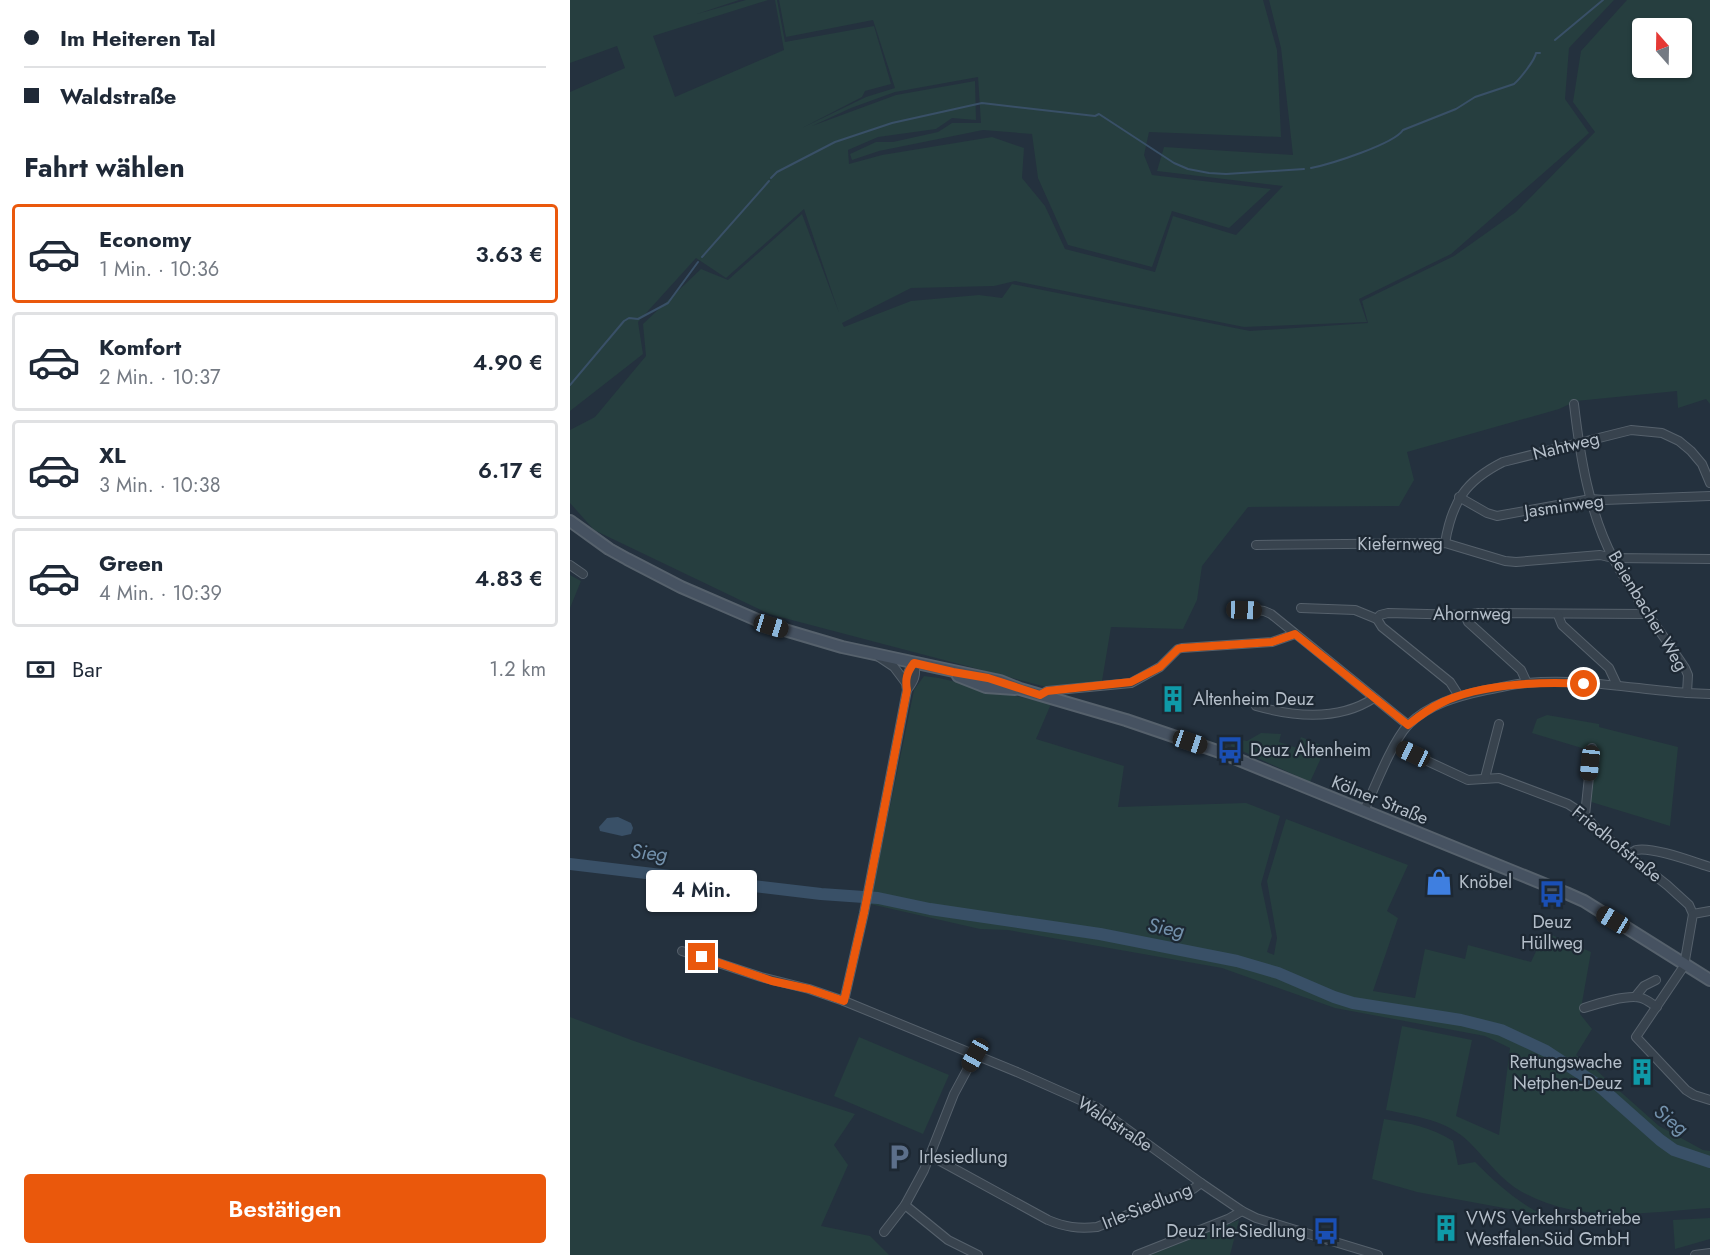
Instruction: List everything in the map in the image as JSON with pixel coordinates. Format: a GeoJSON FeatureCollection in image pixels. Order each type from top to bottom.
{"type":"FeatureCollection","features":[{"type":"Feature","properties":{"kind":"main road","name":"Kölner Straße"},"geometry":{"type":"LineString","coordinates":[[570,521],[609,549],[726,608],[771,626],[806,637],[953,672],[963,679],[986,687],[1006,690],[1020,689],[1126,720],[1208,748],[1575,897],[1710,980]]}},
{"type":"Feature","properties":{"kind":"street","name":"Beienbacher Weg"},"geometry":{"type":"LineString","coordinates":[[1574,404],[1578,442],[1591,499],[1613,558],[1646,614],[1685,668],[1688,675],[1687,693],[1710,694]]}},
{"type":"Feature","properties":{"kind":"street","name":"Nahtweg"},"geometry":{"type":"LineString","coordinates":[[1445,543],[1452,512],[1459,497],[1486,470],[1503,462],[1631,430],[1662,433],[1679,441],[1702,464],[1710,483]]}},
{"type":"Feature","properties":{"kind":"street","name":"Jasminweg"},"geometry":{"type":"LineString","coordinates":[[1459,497],[1497,516],[1591,499],[1710,496]]}},
{"type":"Feature","properties":{"kind":"street","name":"Kiefernweg"},"geometry":{"type":"LineString","coordinates":[[1256,545],[1445,543],[1505,561],[1516,562],[1600,555],[1613,558],[1710,559]]}},
{"type":"Feature","properties":{"kind":"street"},"geometry":{"type":"LineString","coordinates":[[570,565],[584,574]]}},
{"type":"Feature","properties":{"kind":"street"},"geometry":{"type":"LineString","coordinates":[[1236,607],[1244,610],[1264,611],[1408,725]]}},
{"type":"Feature","properties":{"kind":"street","name":"Ahornweg"},"geometry":{"type":"LineString","coordinates":[[1301,608],[1354,610],[1377,618],[1388,613],[1646,614]]}},
{"type":"Feature","properties":{"kind":"street"},"geometry":{"type":"LineString","coordinates":[[1465,615],[1468,622],[1521,670],[1527,683]]}},
{"type":"Feature","properties":{"kind":"street"},"geometry":{"type":"LineString","coordinates":[[1558,615],[1562,625],[1609,668],[1617,685]]}},
{"type":"Feature","properties":{"kind":"street"},"geometry":{"type":"LineString","coordinates":[[1377,618],[1382,627],[1450,682],[1459,696]]}},
{"type":"Feature","properties":{"kind":"street"},"geometry":{"type":"LineString","coordinates":[[1040,695],[1047,691],[1131,682],[1160,667],[1178,649],[1182,648],[1272,642],[1295,634]]}},
{"type":"Feature","properties":{"kind":"street"},"geometry":{"type":"LineString","coordinates":[[844,1001],[866,903],[906,687],[894,667],[872,653]]}},
{"type":"Feature","properties":{"kind":"street"},"geometry":{"type":"LineString","coordinates":[[906,687],[914,682],[916,673],[914,663]]}},
{"type":"Feature","properties":{"kind":"street"},"geometry":{"type":"LineString","coordinates":[[1364,811],[1395,746],[1408,725],[1437,705],[1459,696],[1527,683],[1565,682],[1687,693]]}},
{"type":"Feature","properties":{"kind":"street"},"geometry":{"type":"LineString","coordinates":[[1256,706],[1268,710],[1327,715],[1352,708],[1374,698]]}},
{"type":"Feature","properties":{"kind":"street"},"geometry":{"type":"LineString","coordinates":[[1485,778],[1500,724]]}},
{"type":"Feature","properties":{"kind":"street","name":"Friedhofstraße"},"geometry":{"type":"LineString","coordinates":[[1395,746],[1468,780],[1498,778],[1568,804],[1585,815],[1598,831],[1667,885],[1689,905],[1693,914]]}},
{"type":"Feature","properties":{"kind":"street"},"geometry":{"type":"LineString","coordinates":[[1585,815],[1592,748]]}},
{"type":"Feature","properties":{"kind":"street"},"geometry":{"type":"LineString","coordinates":[[1628,855],[1635,850],[1651,851],[1710,867]]}},
{"type":"Feature","properties":{"kind":"street"},"geometry":{"type":"LineString","coordinates":[[1710,911],[1693,914],[1684,966],[1636,1037],[1686,1090],[1710,1100]]}},
{"type":"Feature","properties":{"kind":"street","name":"Waldstraße"},"geometry":{"type":"LineString","coordinates":[[682,951],[844,1001],[1055,1088],[1098,1108],[1242,1211],[1256,1218],[1378,1255]]}},
{"type":"Feature","properties":{"kind":"street"},"geometry":{"type":"LineString","coordinates":[[1635,997],[1644,986],[1656,980]]}},
{"type":"Feature","properties":{"kind":"street"},"geometry":{"type":"LineString","coordinates":[[1584,1008],[1635,997],[1657,1007]]}},
{"type":"Feature","properties":{"kind":"street"},"geometry":{"type":"LineString","coordinates":[[884,1232],[905,1205],[931,1156],[954,1094],[975,1055]]}},
{"type":"Feature","properties":{"kind":"street","name":"Irle-Siedlung"},"geometry":{"type":"LineString","coordinates":[[931,1156],[1048,1220],[1065,1227],[1081,1229],[1097,1227],[1193,1189],[1201,1183]]}},
{"type":"Feature","properties":{"kind":"street"},"geometry":{"type":"LineString","coordinates":[[905,1205],[948,1240],[978,1255]]}},
{"type":"Feature","properties":{"kind":"street"},"geometry":{"type":"LineString","coordinates":[[1137,1255],[1228,1219],[1242,1211]]}},
{"type":"Feature","properties":{"kind":"street"},"geometry":{"type":"LineString","coordinates":[[1695,1255],[1710,1253]]}},
{"type":"Feature","properties":{"kind":"green space"},"geometry":{"type":"Polygon","coordinates":[[[570,0],[739,0],[697,14],[746,0],[768,0],[653,36],[675,97],[784,50],[775,0],[777,0],[785,42],[874,26],[891,84],[865,91],[862,97],[802,128],[866,97],[895,88],[873,20],[786,37],[779,0],[1263,0],[1277,50],[1281,137],[1149,132],[1144,155],[1152,175],[1271,189],[1229,228],[1172,211],[1152,267],[1068,245],[1038,178],[1032,134],[983,130],[879,151],[852,160],[850,154],[876,142],[893,142],[938,132],[952,123],[981,123],[978,77],[895,92],[851,108],[812,126],[896,95],[975,81],[976,120],[952,118],[936,129],[878,137],[848,150],[849,164],[882,155],[992,137],[1024,148],[1022,178],[1045,206],[1065,249],[1155,272],[1173,216],[1236,235],[1283,186],[1157,171],[1164,147],[1293,155],[1281,48],[1269,0],[1614,0],[1569,48],[1565,99],[1589,133],[1451,254],[1359,299],[1367,322],[1244,327],[1015,281],[994,286],[911,288],[842,323],[844,327],[911,301],[979,295],[1002,298],[1012,284],[1250,331],[1368,323],[1362,301],[1454,256],[1516,212],[1595,132],[1573,102],[1581,51],[1627,0],[1710,0],[1710,404],[1706,399],[1678,408],[1677,391],[1576,401],[1559,409],[1407,452],[1414,480],[1399,506],[1248,507],[1202,566],[1197,600],[1183,629],[1111,627],[1102,681],[1050,688],[769,614],[594,530],[570,503],[570,430],[595,417],[646,356],[643,324],[701,269],[728,280],[802,214],[839,313],[804,209],[726,278],[696,258],[638,322],[643,354],[570,411],[570,92],[625,68],[617,46],[570,63],[570,0]]]}},
{"type":"Feature","properties":{"kind":"green space"},"geometry":{"type":"Polygon","coordinates":[[[570,575],[581,581],[570,608],[570,575]]]}},
{"type":"Feature","properties":{"kind":"green space"},"geometry":{"type":"Polygon","coordinates":[[[924,676],[1051,704],[1036,739],[1124,766],[1118,807],[1246,803],[1280,816],[1261,884],[1272,936],[1267,952],[1274,955],[1277,938],[1267,881],[1286,819],[1408,865],[1387,911],[1398,918],[1373,991],[1415,998],[1425,949],[1465,959],[1468,945],[1531,962],[1545,932],[1591,952],[1580,1014],[1592,1029],[1576,1055],[1659,1126],[1703,1150],[1710,1151],[1710,1208],[1614,1214],[1567,1209],[1544,1202],[1507,1182],[1469,1142],[1451,1129],[1430,1120],[1386,1110],[1402,1026],[1472,1040],[1456,1116],[1499,1135],[1510,1048],[1485,1036],[1335,1008],[1222,968],[1008,930],[980,929],[870,904],[914,690],[924,676]]]}},
{"type":"Feature","properties":{"kind":"green space"},"geometry":{"type":"Polygon","coordinates":[[[1547,715],[1599,724],[1599,727],[1678,747],[1670,826],[1588,801],[1595,752],[1532,733],[1537,719],[1547,715]]]}},
{"type":"Feature","properties":{"kind":"green space"},"geometry":{"type":"Polygon","coordinates":[[[1261,733],[1281,734],[1279,742],[1297,748],[1301,737],[1326,747],[1310,782],[1231,746],[1232,738],[1247,741],[1261,733]]]}},
{"type":"Feature","properties":{"kind":"green space"},"geometry":{"type":"Polygon","coordinates":[[[570,1017],[634,1041],[855,1114],[834,1145],[848,1165],[821,1226],[870,1236],[889,1255],[570,1255],[570,1017]]]}},
{"type":"Feature","properties":{"kind":"green space"},"geometry":{"type":"Polygon","coordinates":[[[859,1037],[949,1075],[923,1134],[834,1096],[859,1037]]]}},
{"type":"Feature","properties":{"kind":"green space"},"geometry":{"type":"Polygon","coordinates":[[[1384,1119],[1411,1124],[1445,1136],[1453,1141],[1458,1165],[1475,1162],[1507,1192],[1543,1215],[1417,1192],[1372,1179],[1384,1119]]]}},
{"type":"Feature","properties":{"kind":"green space"},"geometry":{"type":"Polygon","coordinates":[[[1710,1218],[1710,1239],[1675,1249],[1673,1220],[1710,1218]]]}},
{"type":"Feature","properties":{"kind":"green space"},"geometry":{"type":"Polygon","coordinates":[[[1239,1220],[1230,1255],[1150,1255],[1239,1220]]]}},
{"type":"Feature","properties":{"kind":"water"},"geometry":{"type":"Polygon","coordinates":[[[618,817],[631,823],[633,828],[631,834],[622,836],[600,831],[599,827],[607,818],[618,817]]]}},
{"type":"Feature","properties":{"kind":"waterway"},"geometry":{"type":"LineString","coordinates":[[1555,40],[1603,0]]}},
{"type":"Feature","properties":{"kind":"waterway"},"geometry":{"type":"LineString","coordinates":[[1311,168],[1375,147],[1403,130],[1456,109],[1475,97],[1514,84],[1527,69],[1536,53],[1540,53]]}},
{"type":"Feature","properties":{"kind":"waterway"},"geometry":{"type":"LineString","coordinates":[[771,178],[777,172],[835,142],[892,123],[982,103],[1095,116],[1099,114],[1174,163],[1188,169],[1226,174],[1304,169]]}},
{"type":"Feature","properties":{"kind":"waterway"},"geometry":{"type":"LineString","coordinates":[[702,257],[769,181]]}},
{"type":"Feature","properties":{"kind":"waterway"},"geometry":{"type":"LineString","coordinates":[[570,385],[624,321],[629,318],[638,319],[668,303],[698,262]]}},
{"type":"Feature","properties":{"kind":"waterway","name":"Sieg"},"geometry":{"type":"LineString","coordinates":[[570,864],[821,894],[878,898],[930,909],[1100,934],[1237,961],[1278,973],[1353,1003],[1461,1020],[1501,1030],[1546,1051],[1598,1085],[1674,1150],[1710,1162]]}},
{"type":"Feature","properties":{"kind":"place","name":"Altenheim Deuz"},"geometry":{"type":"Point","coordinates":[1173,699]}},
{"type":"Feature","properties":{"kind":"place","name":"Deuz Altenheim"},"geometry":{"type":"Point","coordinates":[1230,750]}},
{"type":"Feature","properties":{"kind":"place","name":"Knöbel"},"geometry":{"type":"Point","coordinates":[1439,882]}},
{"type":"Feature","properties":{"kind":"place","name":"Deuz Hüllweg"},"geometry":{"type":"Point","coordinates":[1552,894]}},
{"type":"Feature","properties":{"kind":"place","name":"Rettungswache Netphen-Deuz"},"geometry":{"type":"Point","coordinates":[1642,1072]}},
{"type":"Feature","properties":{"kind":"place","name":"Irlesiedlung"},"geometry":{"type":"Point","coordinates":[899,1157]}},
{"type":"Feature","properties":{"kind":"place","name":"VWS Verkehrsbetriebe Westfalen-Süd GmbH"},"geometry":{"type":"Point","coordinates":[1446,1228]}},
{"type":"Feature","properties":{"kind":"place","name":"Deuz Irle-Siedlung"},"geometry":{"type":"Point","coordinates":[1326,1231]}},
{"type":"Feature","properties":{"kind":"route"},"geometry":{"type":"LineString","coordinates":[[702,957],[772,981],[809,989],[844,1001],[864,913],[907,690],[905,680],[908,670],[914,663],[978,675],[1040,695],[1047,691],[1131,682],[1160,667],[1178,649],[1182,648],[1272,642],[1295,634],[1408,725],[1431,708],[1459,696],[1527,683],[1584,684]]}}]}
